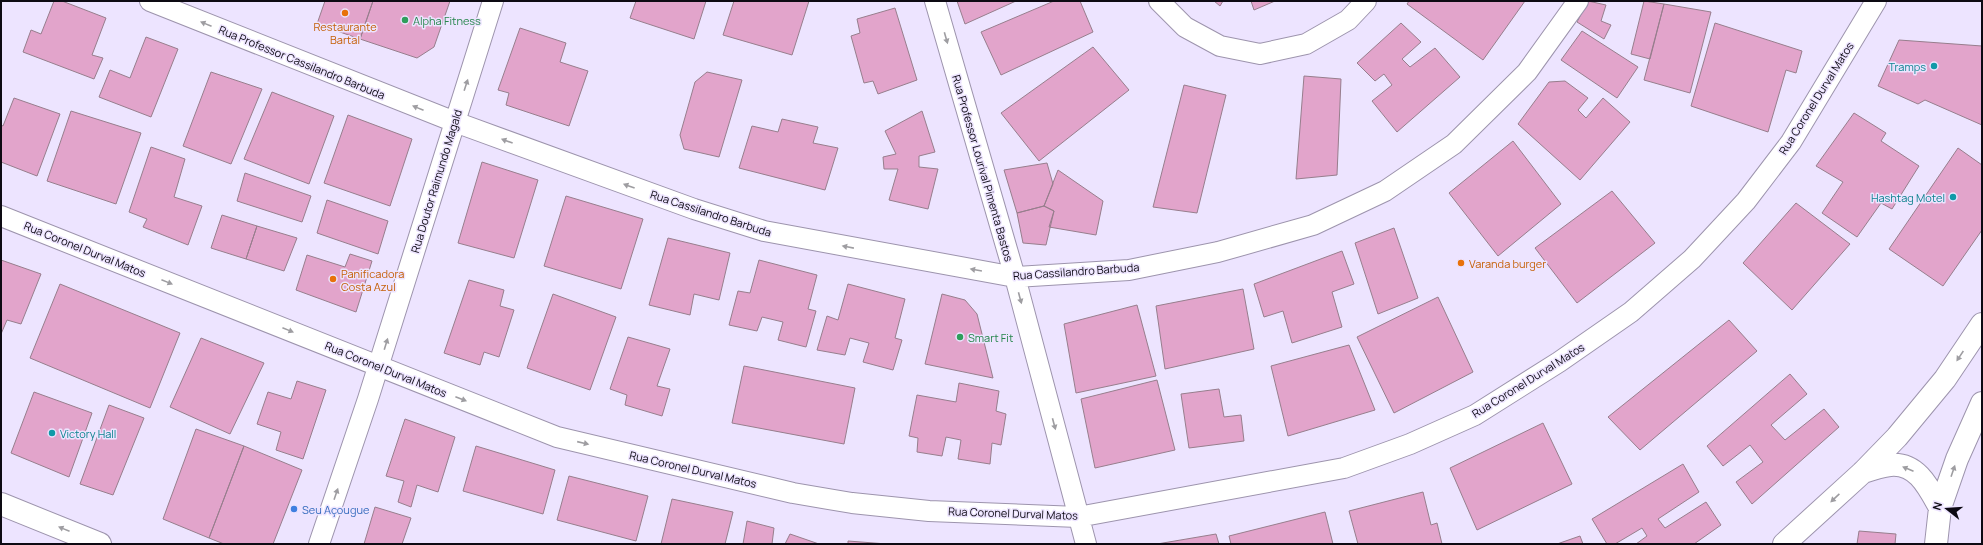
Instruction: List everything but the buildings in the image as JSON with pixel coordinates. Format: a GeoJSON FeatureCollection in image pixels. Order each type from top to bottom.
{"type":"FeatureCollection","features":[{"type":"Feature","properties":{"kind":"street","name":"Rua Professor Cassilandro Barbuda"},"geometry":{"type":"LineString","coordinates":[[150,1],[454,122]]}},
{"type":"Feature","properties":{"kind":"street","name":"Rua Doutor Raimundo Magald"},"geometry":{"type":"LineString","coordinates":[[319,544],[379,367],[454,122],[493,1]]}},
{"type":"Feature","properties":{"kind":"street","name":"Rua Professor Lourival Pimenta Bastos"},"geometry":{"type":"LineString","coordinates":[[935,1],[1015,277],[1086,544]]}},
{"type":"Feature","properties":{"kind":"street"},"geometry":{"type":"LineString","coordinates":[[1159,1],[1185,27],[1220,46],[1260,54],[1306,44],[1348,20],[1366,1]]}},
{"type":"Feature","properties":{"kind":"street","name":"Rua Cassilandro Barbuda"},"geometry":{"type":"LineString","coordinates":[[454,122],[694,210],[764,231],[1015,277],[1129,270],[1218,252],[1313,225],[1385,191],[1454,144],[1488,111],[1527,72],[1578,1]]}},
{"type":"Feature","properties":{"kind":"street","name":"Rua Coronel Durval Matos"},"geometry":{"type":"LineString","coordinates":[[1,216],[557,437],[793,493],[852,503],[929,511],[1078,517],[1344,468],[1410,444],[1475,415],[1559,362],[1631,312],[1687,264],[1746,201],[1791,142],[1876,1]]}},
{"type":"Feature","properties":{"kind":"street"},"geometry":{"type":"LineString","coordinates":[[1784,544],[1863,472],[1896,437],[1945,379],[1982,324]]}},
{"type":"Feature","properties":{"kind":"street"},"geometry":{"type":"LineString","coordinates":[[1936,544],[1940,508],[1957,459],[1982,403]]}},
{"type":"Feature","properties":{"kind":"street"},"geometry":{"type":"LineString","coordinates":[[1863,472],[1891,464],[1908,467],[1925,481],[1940,508]]}},
{"type":"Feature","properties":{"kind":"street"},"geometry":{"type":"LineString","coordinates":[[1,504],[100,544]]}},
{"type":"Feature","properties":{"kind":"place","name":"Restaurante Bartal"},"geometry":{"type":"Point","coordinates":[345,13]}},
{"type":"Feature","properties":{"kind":"place","name":"Alpha Fitness"},"geometry":{"type":"Point","coordinates":[405,20]}},
{"type":"Feature","properties":{"kind":"place","name":"Tramps"},"geometry":{"type":"Point","coordinates":[1934,66]}},
{"type":"Feature","properties":{"kind":"place","name":"Hashtag Motel"},"geometry":{"type":"Point","coordinates":[1953,197]}},
{"type":"Feature","properties":{"kind":"place","name":"Varanda burger"},"geometry":{"type":"Point","coordinates":[1461,263]}},
{"type":"Feature","properties":{"kind":"place","name":"Panificadora Costa Azul"},"geometry":{"type":"Point","coordinates":[333,279]}},
{"type":"Feature","properties":{"kind":"place","name":"Smart Fit"},"geometry":{"type":"Point","coordinates":[960,337]}},
{"type":"Feature","properties":{"kind":"place","name":"Victory Hall"},"geometry":{"type":"Point","coordinates":[52,433]}},
{"type":"Feature","properties":{"kind":"place","name":"Seu Açougue"},"geometry":{"type":"Point","coordinates":[294,509]}}]}
